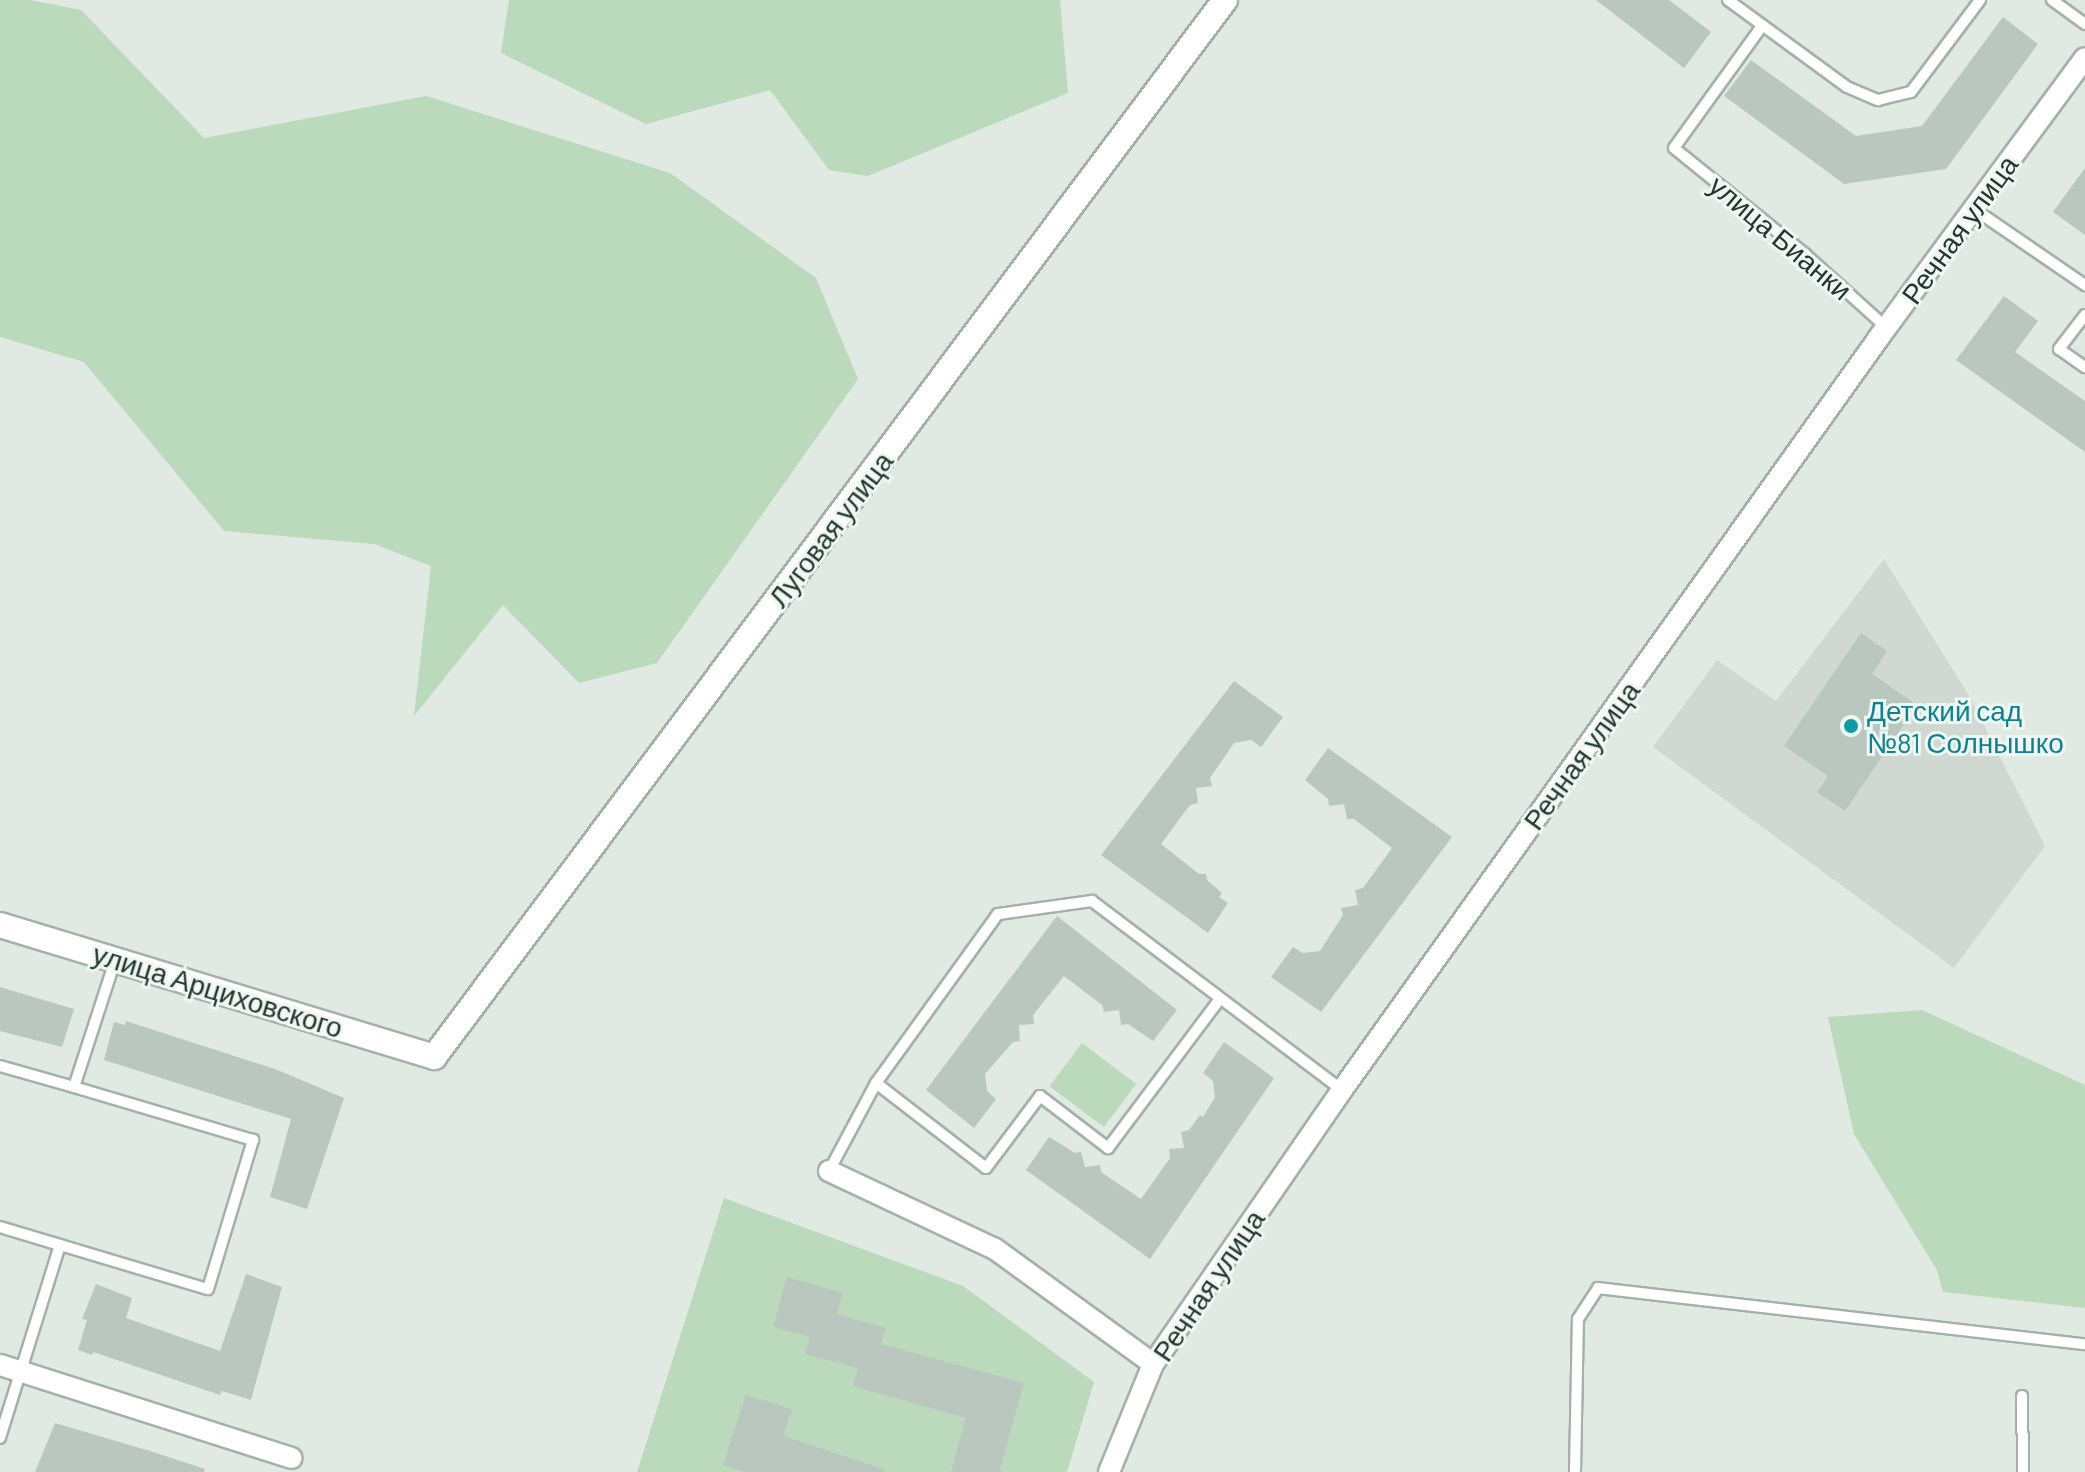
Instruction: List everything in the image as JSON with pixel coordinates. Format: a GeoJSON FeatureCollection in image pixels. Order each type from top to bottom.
{"type":"FeatureCollection","features":[{"type":"Feature","properties":{"kind":"street","name":"Луговая улица"},"geometry":{"type":"LineString","coordinates":[[434,1057],[1225,0]]}},
{"type":"Feature","properties":{"kind":"street","name":"Речная улица"},"geometry":{"type":"LineString","coordinates":[[1109,1472],[1153,1364],[1342,1090],[1887,328],[2085,58]]}},
{"type":"Feature","properties":{"kind":"street","name":"улица Арциховского"},"geometry":{"type":"LineString","coordinates":[[0,925],[434,1057]]}},
{"type":"Feature","properties":{"kind":"street"},"geometry":{"type":"LineString","coordinates":[[829,1171],[995,1249],[1153,1364]]}},
{"type":"Feature","properties":{"kind":"street"},"geometry":{"type":"LineString","coordinates":[[10,1368],[292,1458]]}},
{"type":"Feature","properties":{"kind":"lane"},"geometry":{"type":"LineString","coordinates":[[1728,0],[1859,95],[1878,100],[1911,92],[1980,0]]}},
{"type":"Feature","properties":{"kind":"lane"},"geometry":{"type":"LineString","coordinates":[[2052,0],[2085,24]]}},
{"type":"Feature","properties":{"kind":"lane","name":"улица Бианки"},"geometry":{"type":"LineString","coordinates":[[1762,26],[1674,148],[1805,254],[1887,328]]}},
{"type":"Feature","properties":{"kind":"lane"},"geometry":{"type":"LineString","coordinates":[[1974,209],[2085,285]]}},
{"type":"Feature","properties":{"kind":"lane"},"geometry":{"type":"LineString","coordinates":[[2085,315],[2059,349],[2085,367]]}},
{"type":"Feature","properties":{"kind":"lane"},"geometry":{"type":"LineString","coordinates":[[829,1171],[876,1083],[998,914],[1092,901],[1342,1090]]}},
{"type":"Feature","properties":{"kind":"lane"},"geometry":{"type":"LineString","coordinates":[[74,1087],[116,959]]}},
{"type":"Feature","properties":{"kind":"lane"},"geometry":{"type":"LineString","coordinates":[[876,1083],[986,1168],[1040,1096],[1108,1148],[1219,1000]]}},
{"type":"Feature","properties":{"kind":"lane"},"geometry":{"type":"LineString","coordinates":[[0,1066],[253,1140],[208,1289],[0,1227]]}},
{"type":"Feature","properties":{"kind":"lane"},"geometry":{"type":"LineString","coordinates":[[0,1438],[10,1368],[60,1245]]}},
{"type":"Feature","properties":{"kind":"lane"},"geometry":{"type":"LineString","coordinates":[[1575,1472],[1578,1319],[1598,1288],[2085,1344]]}},
{"type":"Feature","properties":{"kind":"lane"},"geometry":{"type":"LineString","coordinates":[[2022,1396],[2023,1472]]}},
{"type":"Feature","properties":{"kind":"shaded area"},"geometry":{"type":"Polygon","coordinates":[[[1884,559],[1968,694],[2045,846],[1954,968],[1653,747],[1717,660],[1776,701],[1884,559]]]}},
{"type":"Feature","properties":{"kind":"green space"},"geometry":{"type":"Polygon","coordinates":[[[0,0],[30,0],[81,10],[204,138],[426,96],[670,173],[816,278],[858,379],[657,663],[579,683],[503,605],[414,716],[431,566],[374,544],[224,531],[84,362],[0,337],[0,0]]]}},
{"type":"Feature","properties":{"kind":"green space"},"geometry":{"type":"Polygon","coordinates":[[[509,0],[1060,0],[1068,93],[868,176],[829,170],[770,90],[646,124],[501,53],[509,0]]]}},
{"type":"Feature","properties":{"kind":"green space"},"geometry":{"type":"Polygon","coordinates":[[[1922,1010],[2085,1085],[2085,1308],[1943,1292],[1937,1270],[1854,1134],[1828,1017],[1922,1010]]]}},
{"type":"Feature","properties":{"kind":"green space"},"geometry":{"type":"Polygon","coordinates":[[[1082,1043],[1136,1084],[1104,1127],[1050,1086],[1082,1043]]]}},
{"type":"Feature","properties":{"kind":"green space"},"geometry":{"type":"Polygon","coordinates":[[[724,1198],[963,1286],[1094,1382],[1067,1472],[637,1472],[724,1198]]]}},
{"type":"Feature","properties":{"kind":"building"},"geometry":{"type":"Polygon","coordinates":[[[1596,0],[1669,0],[1711,32],[1684,68],[1596,0]]]}},
{"type":"Feature","properties":{"kind":"building"},"geometry":{"type":"Polygon","coordinates":[[[2003,17],[2038,44],[1946,169],[1844,184],[1724,96],[1751,60],[1856,136],[1922,126],[2003,17]]]}},
{"type":"Feature","properties":{"kind":"building"},"geometry":{"type":"Polygon","coordinates":[[[2085,168],[2085,235],[2053,212],[2085,168]]]}},
{"type":"Feature","properties":{"kind":"building"},"geometry":{"type":"Polygon","coordinates":[[[2004,296],[2038,321],[2015,352],[2085,401],[2085,452],[1956,360],[2004,296]]]}},
{"type":"Feature","properties":{"kind":"building","name":"Детский сад №81 Солнышко"},"geometry":{"type":"Polygon","coordinates":[[[1861,633],[1887,651],[1872,674],[1917,705],[1845,811],[1817,792],[1828,776],[1784,746],[1861,633]]]}},
{"type":"Feature","properties":{"kind":"building"},"geometry":{"type":"Polygon","coordinates":[[[1234,681],[1283,717],[1261,747],[1251,740],[1234,743],[1210,778],[1212,786],[1196,788],[1198,803],[1190,805],[1161,844],[1199,874],[1206,874],[1207,880],[1222,893],[1219,897],[1228,903],[1208,933],[1101,855],[1234,681]]]}},
{"type":"Feature","properties":{"kind":"building"},"geometry":{"type":"Polygon","coordinates":[[[1328,748],[1452,837],[1321,1012],[1271,977],[1293,947],[1303,953],[1320,951],[1343,915],[1341,908],[1358,905],[1355,890],[1363,888],[1392,848],[1354,819],[1347,819],[1344,804],[1329,806],[1328,799],[1305,780],[1328,748]]]}},
{"type":"Feature","properties":{"kind":"building"},"geometry":{"type":"Polygon","coordinates":[[[1057,916],[1177,1010],[1153,1041],[1128,1024],[1121,1025],[1119,1010],[1104,1012],[1102,1005],[1064,976],[1033,1015],[1034,1024],[1019,1025],[1020,1041],[1013,1042],[985,1074],[987,1091],[996,1099],[974,1128],[926,1090],[1057,916]]]}},
{"type":"Feature","properties":{"kind":"building"},"geometry":{"type":"Polygon","coordinates":[[[0,987],[74,1009],[62,1047],[0,1031],[0,987]]]}},
{"type":"Feature","properties":{"kind":"building"},"geometry":{"type":"Polygon","coordinates":[[[126,1021],[275,1069],[344,1098],[307,1209],[270,1197],[291,1119],[104,1060],[114,1022],[125,1025],[126,1021]]]}},
{"type":"Feature","properties":{"kind":"building"},"geometry":{"type":"Polygon","coordinates":[[[1224,1042],[1274,1078],[1150,1259],[1026,1170],[1049,1137],[1075,1153],[1081,1152],[1085,1167],[1100,1165],[1101,1172],[1141,1199],[1170,1158],[1169,1149],[1184,1148],[1181,1132],[1189,1130],[1200,1115],[1203,1117],[1215,1097],[1213,1081],[1203,1073],[1224,1042]]]}},
{"type":"Feature","properties":{"kind":"building"},"geometry":{"type":"Polygon","coordinates":[[[246,1274],[282,1287],[251,1400],[222,1391],[220,1395],[93,1352],[92,1355],[78,1350],[87,1320],[82,1319],[96,1284],[132,1298],[126,1318],[220,1351],[246,1274]]]}},
{"type":"Feature","properties":{"kind":"building"},"geometry":{"type":"Polygon","coordinates":[[[787,1277],[843,1293],[837,1314],[886,1328],[881,1344],[1024,1383],[999,1472],[951,1472],[966,1418],[853,1386],[858,1368],[805,1354],[810,1337],[773,1327],[787,1277]]]}},
{"type":"Feature","properties":{"kind":"building"},"geometry":{"type":"Polygon","coordinates":[[[746,1395],[792,1409],[783,1436],[884,1469],[884,1472],[744,1472],[723,1465],[746,1395]]]}},
{"type":"Feature","properties":{"kind":"building"},"geometry":{"type":"Polygon","coordinates":[[[55,1423],[205,1469],[204,1472],[35,1472],[55,1423]]]}},
{"type":"Feature","properties":{"kind":"place","name":"Детский сад №81 Солнышко"},"geometry":{"type":"Point","coordinates":[1851,726]}}]}
